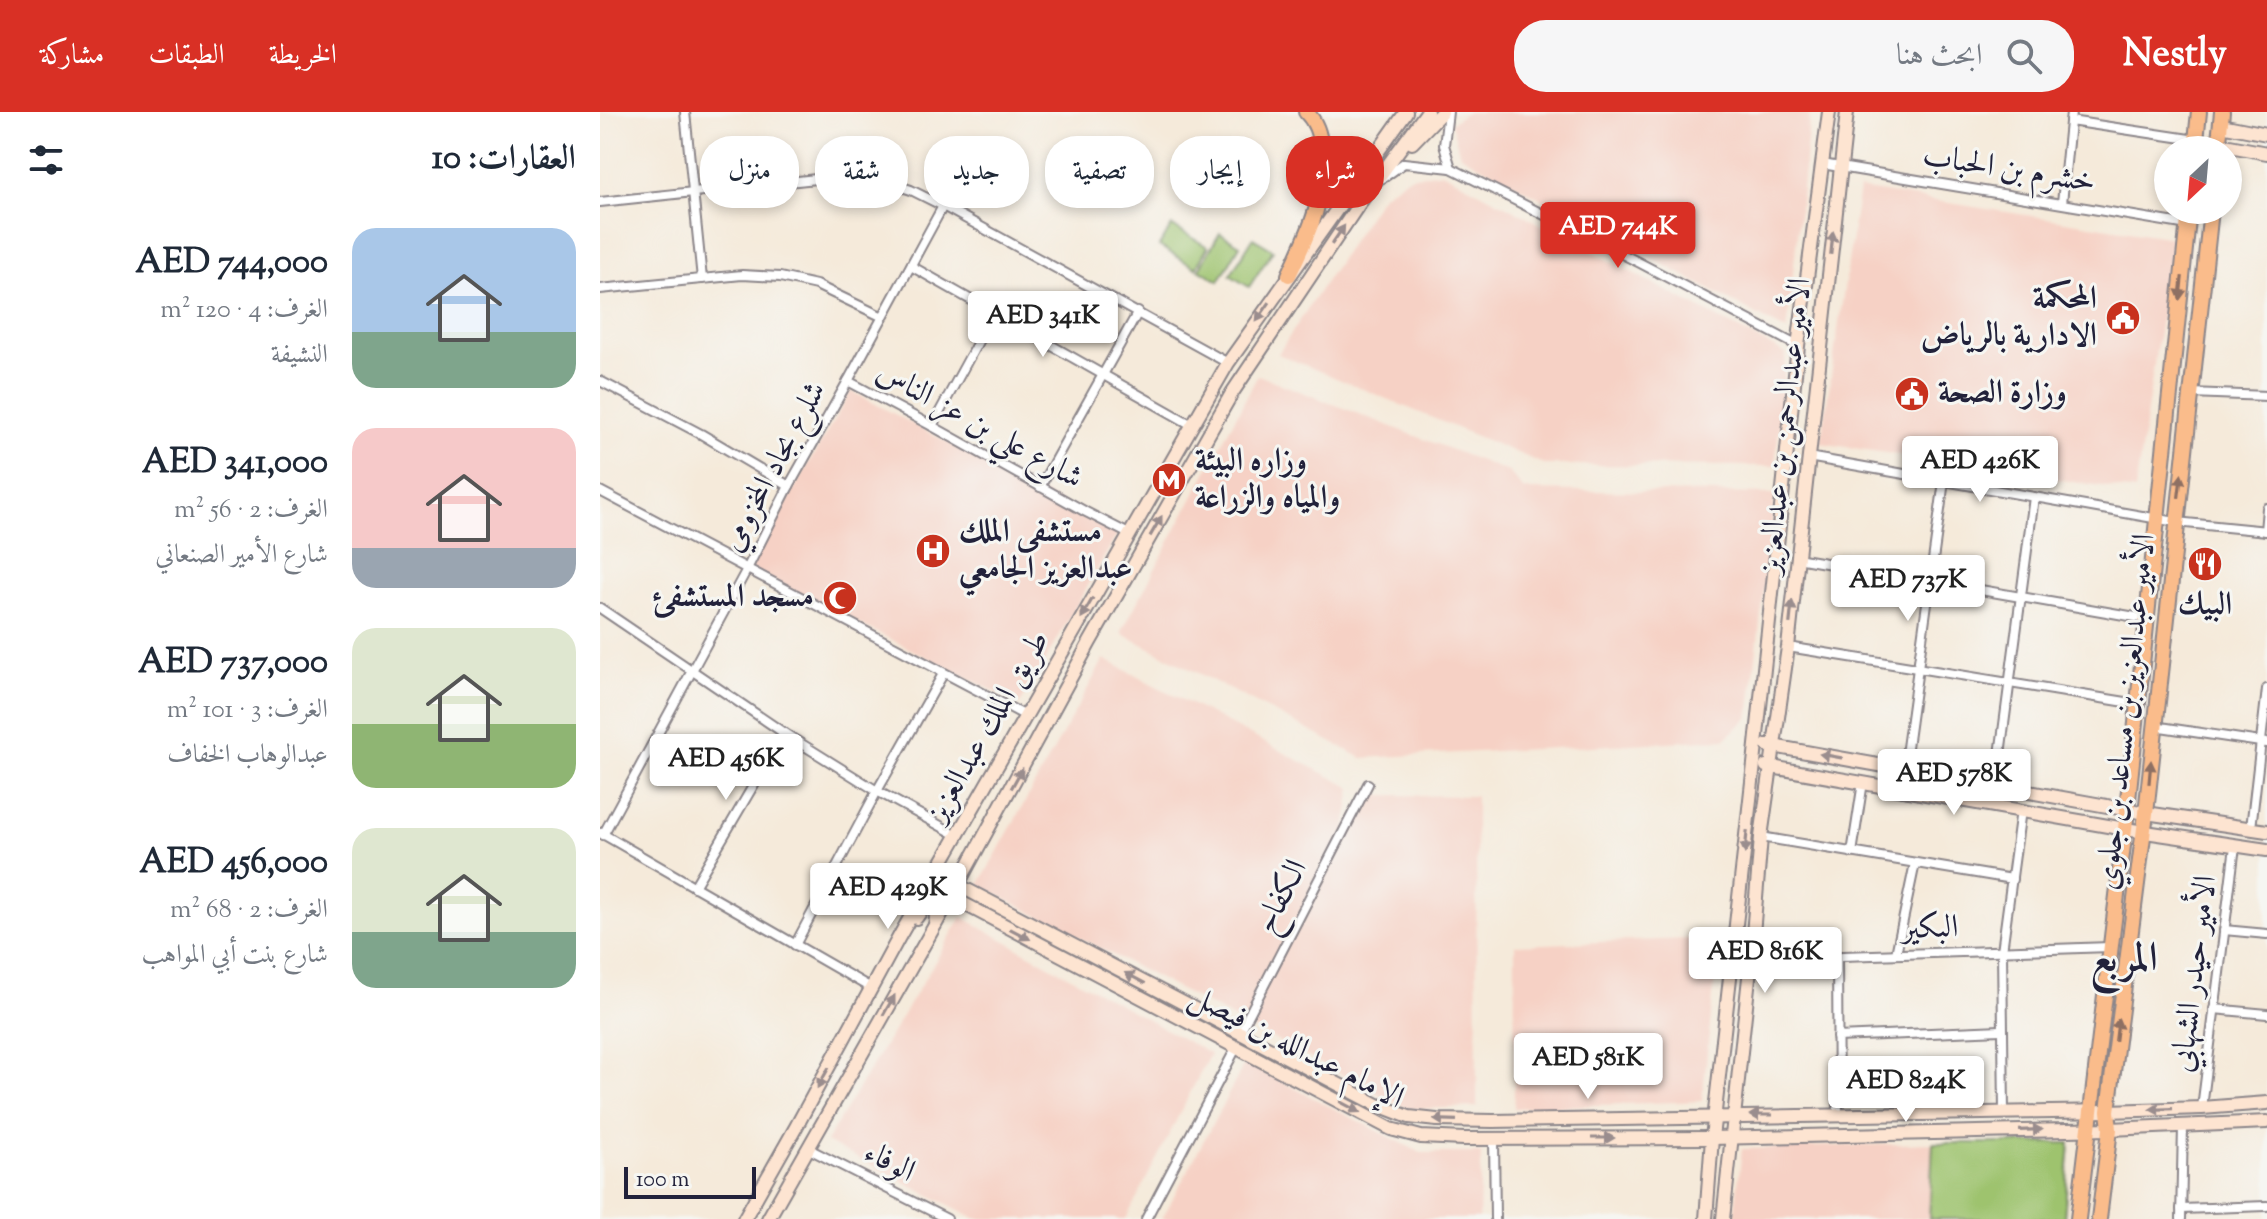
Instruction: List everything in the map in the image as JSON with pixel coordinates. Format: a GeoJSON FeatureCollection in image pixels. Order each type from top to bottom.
{"type":"FeatureCollection","features":[{"type":"Feature","properties":{"kind":"main road"},"geometry":{"type":"LineString","coordinates":[[2197,136],[2199,112]]}},
{"type":"Feature","properties":{"kind":"main road"},"geometry":{"type":"LineString","coordinates":[[1289,275],[1304,243],[1323,180],[1319,135],[1310,114]]}},
{"type":"Feature","properties":{"kind":"main road","name":"الأمير عبدالعزيز بن مساعد بن جلوي"},"geometry":{"type":"LineString","coordinates":[[2090,1110],[2125,829],[2187,224]]}},
{"type":"Feature","properties":{"kind":"main road","name":"الأمير عبدالعزيز بن مساعد بن جلوي"},"geometry":{"type":"LineString","coordinates":[[2099,1219],[2110,1129],[2108,1111],[2146,813],[2209,224]]}},
{"type":"Feature","properties":{"kind":"main road"},"geometry":{"type":"LineString","coordinates":[[2078,1219],[2090,1110]]}},
{"type":"Feature","properties":{"kind":"street"},"geometry":{"type":"LineString","coordinates":[[685,112],[702,279]]}},
{"type":"Feature","properties":{"kind":"street","name":"طريق الملك عبدالعزيز"},"geometry":{"type":"LineString","coordinates":[[744,1219],[957,835],[1228,363],[1406,112]]}},
{"type":"Feature","properties":{"kind":"street","name":"طريق الملك عبدالعزيز"},"geometry":{"type":"LineString","coordinates":[[1384,170],[1427,112]]}},
{"type":"Feature","properties":{"kind":"street"},"geometry":{"type":"LineString","coordinates":[[1384,174],[1445,112]]}},
{"type":"Feature","properties":{"kind":"street"},"geometry":{"type":"LineString","coordinates":[[1445,112],[1444,145],[1451,168]]}},
{"type":"Feature","properties":{"kind":"street","name":"الأمير عبدالرحمن بن عبدالعزيز"},"geometry":{"type":"LineString","coordinates":[[1754,764],[1798,346],[1829,112]]}},
{"type":"Feature","properties":{"kind":"street","name":"الأمير عبدالرحمن بن عبدالعزيز"},"geometry":{"type":"LineString","coordinates":[[1771,767],[1788,647],[1847,112]]}},
{"type":"Feature","properties":{"kind":"street"},"geometry":{"type":"LineString","coordinates":[[2062,203],[2070,117],[2156,136]]}},
{"type":"Feature","properties":{"kind":"street"},"geometry":{"type":"LineString","coordinates":[[2222,119],[2267,134]]}},
{"type":"Feature","properties":{"kind":"street"},"geometry":{"type":"LineString","coordinates":[[2242,150],[2267,153]]}},
{"type":"Feature","properties":{"kind":"street"},"geometry":{"type":"LineString","coordinates":[[1384,177],[1404,163],[1451,168],[1798,346]]}},
{"type":"Feature","properties":{"kind":"street","name":"خشرم بن الحباب"},"geometry":{"type":"LineString","coordinates":[[1822,164],[2062,203],[2154,213]]}},
{"type":"Feature","properties":{"kind":"street"},"geometry":{"type":"LineString","coordinates":[[600,202],[835,177],[871,177],[924,196]]}},
{"type":"Feature","properties":{"kind":"street","name":"شلرع بجاد المخزومي"},"geometry":{"type":"LineString","coordinates":[[602,834],[942,208]]}},
{"type":"Feature","properties":{"kind":"street"},"geometry":{"type":"LineString","coordinates":[[947,208],[1228,363]]}},
{"type":"Feature","properties":{"kind":"street","name":"طريق الملك عبدالعزيز"},"geometry":{"type":"LineString","coordinates":[[768,1219],[1232,393],[1358,208]]}},
{"type":"Feature","properties":{"kind":"street"},"geometry":{"type":"LineString","coordinates":[[911,266],[1192,425]]}},
{"type":"Feature","properties":{"kind":"street"},"geometry":{"type":"LineString","coordinates":[[600,289],[742,275],[780,277],[816,285],[883,317]]}},
{"type":"Feature","properties":{"kind":"street"},"geometry":{"type":"LineString","coordinates":[[1040,487],[1138,312]]}},
{"type":"Feature","properties":{"kind":"street"},"geometry":{"type":"LineString","coordinates":[[932,426],[993,314]]}},
{"type":"Feature","properties":{"kind":"street"},"geometry":{"type":"LineString","coordinates":[[600,381],[701,434],[789,486]]}},
{"type":"Feature","properties":{"kind":"street","name":"شارع علي بن عز الناس"},"geometry":{"type":"LineString","coordinates":[[848,381],[1129,534]]}},
{"type":"Feature","properties":{"kind":"street"},"geometry":{"type":"LineString","coordinates":[[2191,393],[2267,396]]}},
{"type":"Feature","properties":{"kind":"street"},"geometry":{"type":"LineString","coordinates":[[1808,457],[2176,522],[2266,531],[2267,508]]}},
{"type":"Feature","properties":{"kind":"street"},"geometry":{"type":"LineString","coordinates":[[1904,769],[1944,481]]}},
{"type":"Feature","properties":{"kind":"street"},"geometry":{"type":"LineString","coordinates":[[600,491],[1026,716]]}},
{"type":"Feature","properties":{"kind":"street"},"geometry":{"type":"LineString","coordinates":[[1996,785],[2034,497]]}},
{"type":"Feature","properties":{"kind":"street"},"geometry":{"type":"LineString","coordinates":[[1797,558],[2147,619]]}},
{"type":"Feature","properties":{"kind":"street"},"geometry":{"type":"LineString","coordinates":[[601,610],[784,733],[877,791],[957,835]]}},
{"type":"Feature","properties":{"kind":"street"},"geometry":{"type":"LineString","coordinates":[[1788,647],[2138,704]]}},
{"type":"Feature","properties":{"kind":"street"},"geometry":{"type":"LineString","coordinates":[[795,945],[943,674]]}},
{"type":"Feature","properties":{"kind":"street"},"geometry":{"type":"LineString","coordinates":[[2251,828],[2264,743],[2267,689]]}},
{"type":"Feature","properties":{"kind":"street"},"geometry":{"type":"LineString","coordinates":[[2154,726],[2264,743]]}},
{"type":"Feature","properties":{"kind":"street"},"geometry":{"type":"LineString","coordinates":[[694,887],[784,733]]}},
{"type":"Feature","properties":{"kind":"street"},"geometry":{"type":"LineString","coordinates":[[1756,745],[1773,745],[2146,813],[2267,831]]}},
{"type":"Feature","properties":{"kind":"street"},"geometry":{"type":"LineString","coordinates":[[1706,1219],[1714,1116],[1754,764],[2125,829],[2267,850]]}},
{"type":"Feature","properties":{"kind":"street"},"geometry":{"type":"LineString","coordinates":[[1723,1219],[1761,837],[1771,767]]}},
{"type":"Feature","properties":{"kind":"street"},"geometry":{"type":"LineString","coordinates":[[1852,853],[1863,782]]}},
{"type":"Feature","properties":{"kind":"street","name":"الكفاح"},"geometry":{"type":"LineString","coordinates":[[1240,1032],[1368,784]]}},
{"type":"Feature","properties":{"kind":"street"},"geometry":{"type":"LineString","coordinates":[[2004,1112],[2002,951],[2021,810]]}},
{"type":"Feature","properties":{"kind":"street"},"geometry":{"type":"LineString","coordinates":[[602,834],[871,988]]}},
{"type":"Feature","properties":{"kind":"street"},"geometry":{"type":"LineString","coordinates":[[1761,837],[2012,879]]}},
{"type":"Feature","properties":{"kind":"street","name":"الأمير حيدر الشهابي"},"geometry":{"type":"LineString","coordinates":[[2202,1108],[2235,846]]}},
{"type":"Feature","properties":{"kind":"street"},"geometry":{"type":"LineString","coordinates":[[1896,954],[1915,863]]}},
{"type":"Feature","properties":{"kind":"street","name":"الإمام عبدالله بن فيصل"},"geometry":{"type":"LineString","coordinates":[[958,885],[1378,1105],[1409,1117],[1493,1121],[2108,1111],[2267,1103]]}},
{"type":"Feature","properties":{"kind":"street","name":"الإمام عبدالله بن فيصل"},"geometry":{"type":"LineString","coordinates":[[951,897],[1391,1129],[1421,1137],[1712,1138],[2110,1129],[2267,1122]]}},
{"type":"Feature","properties":{"kind":"street"},"geometry":{"type":"LineString","coordinates":[[844,1040],[924,907],[934,909],[937,915],[935,925]]}},
{"type":"Feature","properties":{"kind":"street"},"geometry":{"type":"LineString","coordinates":[[2224,930],[2267,934]]}},
{"type":"Feature","properties":{"kind":"street","name":"البكير"},"geometry":{"type":"LineString","coordinates":[[1751,959],[2110,947]]}},
{"type":"Feature","properties":{"kind":"street"},"geometry":{"type":"LineString","coordinates":[[1837,957],[1838,1115]]}},
{"type":"Feature","properties":{"kind":"street"},"geometry":{"type":"LineString","coordinates":[[2214,1009],[2267,1014]]}},
{"type":"Feature","properties":{"kind":"street"},"geometry":{"type":"LineString","coordinates":[[1837,1037],[2001,1030]]}},
{"type":"Feature","properties":{"kind":"street"},"geometry":{"type":"LineString","coordinates":[[1146,1219],[1236,1048]]}},
{"type":"Feature","properties":{"kind":"street"},"geometry":{"type":"LineString","coordinates":[[1933,1113],[1927,1116],[1924,1123],[1928,1130],[1936,1132]]}},
{"type":"Feature","properties":{"kind":"street"},"geometry":{"type":"LineString","coordinates":[[1887,1114],[1897,1116],[1900,1122],[1897,1131],[1890,1133]]}},
{"type":"Feature","properties":{"kind":"street"},"geometry":{"type":"LineString","coordinates":[[2183,1126],[2181,1214],[2267,1206]]}},
{"type":"Feature","properties":{"kind":"street"},"geometry":{"type":"LineString","coordinates":[[1494,1138],[1495,1219]]}},
{"type":"Feature","properties":{"kind":"street","name":"الوفاء"},"geometry":{"type":"LineString","coordinates":[[809,1149],[947,1219]]}},
{"type":"Feature","properties":{"kind":"shaded area"},"geometry":{"type":"Polygon","coordinates":[[[1466,112],[1810,112],[1787,331],[1460,155],[1451,123],[1466,112]]]}},
{"type":"Feature","properties":{"kind":"shaded area"},"geometry":{"type":"Polygon","coordinates":[[[1442,172],[1786,354],[1775,466],[1546,465],[1278,354],[1373,208],[1384,208],[1384,194],[1408,177],[1442,172]]]}},
{"type":"Feature","properties":{"kind":"shaded area"},"geometry":{"type":"Polygon","coordinates":[[[1859,189],[2173,238],[2135,491],[1821,443],[1859,189]]]}},
{"type":"Feature","properties":{"kind":"shaded area"},"geometry":{"type":"Polygon","coordinates":[[[1258,375],[1509,472],[1524,490],[1775,494],[1749,717],[1725,739],[1362,758],[1121,633],[1258,375]]]}},
{"type":"Feature","properties":{"kind":"shaded area","name":"مستشفى الملك عبدالعزيز الجامعي"},"geometry":{"type":"Polygon","coordinates":[[[851,391],[1118,533],[1020,704],[748,568],[851,391]]]}},
{"type":"Feature","properties":{"kind":"shaded area"},"geometry":{"type":"Polygon","coordinates":[[[1104,659],[1352,788],[1345,828],[1368,795],[1476,796],[1477,1107],[1408,1109],[979,885],[1104,659]]]}},
{"type":"Feature","properties":{"kind":"shaded area"},"geometry":{"type":"Polygon","coordinates":[[[962,917],[1210,1054],[1126,1219],[977,1219],[826,1142],[962,917]]]}},
{"type":"Feature","properties":{"kind":"shaded area"},"geometry":{"type":"Polygon","coordinates":[[[1719,938],[1702,1101],[1514,1108],[1515,945],[1719,938]]]}},
{"type":"Feature","properties":{"kind":"shaded area"},"geometry":{"type":"Polygon","coordinates":[[[1245,1063],[1421,1153],[1481,1153],[1479,1219],[1162,1219],[1245,1063]]]}},
{"type":"Feature","properties":{"kind":"shaded area"},"geometry":{"type":"Polygon","coordinates":[[[1933,1143],[1929,1219],[1734,1219],[1742,1149],[1933,1143]]]}},
{"type":"Feature","properties":{"kind":"green space"},"geometry":{"type":"Polygon","coordinates":[[[1172,226],[1208,247],[1196,268],[1159,246],[1172,226]]]}},
{"type":"Feature","properties":{"kind":"green space"},"geometry":{"type":"Polygon","coordinates":[[[1220,233],[1240,245],[1219,281],[1199,269],[1220,233]]]}},
{"type":"Feature","properties":{"kind":"green space"},"geometry":{"type":"Polygon","coordinates":[[[1253,238],[1273,250],[1249,287],[1230,275],[1253,238]]]}},
{"type":"Feature","properties":{"kind":"green space"},"geometry":{"type":"Polygon","coordinates":[[[1933,1143],[2070,1143],[2064,1219],[1929,1219],[1933,1143]]]}},
{"type":"Feature","properties":{"kind":"place","name":"المحكمة الادارية بالرياض"},"geometry":{"type":"Point","coordinates":[2123,318]}},
{"type":"Feature","properties":{"kind":"place","name":"وزارة الصحة"},"geometry":{"type":"Point","coordinates":[1912,394]}},
{"type":"Feature","properties":{"kind":"place","name":"وزاره البيئة والمياه والزراعة"},"geometry":{"type":"Point","coordinates":[1169,480]}},
{"type":"Feature","properties":{"kind":"place","name":"مستشفى الملك عبدالعزيز الجامعي"},"geometry":{"type":"Point","coordinates":[933,551]}},
{"type":"Feature","properties":{"kind":"place","name":"البيك"},"geometry":{"type":"Point","coordinates":[2205,564]}},
{"type":"Feature","properties":{"kind":"place","name":"مسجد المستشفئ"},"geometry":{"type":"Point","coordinates":[840,598]}},
{"type":"Feature","properties":{"kind":"district","name":"المربع"},"geometry":{"type":"Point","coordinates":[2124,960]}}]}
